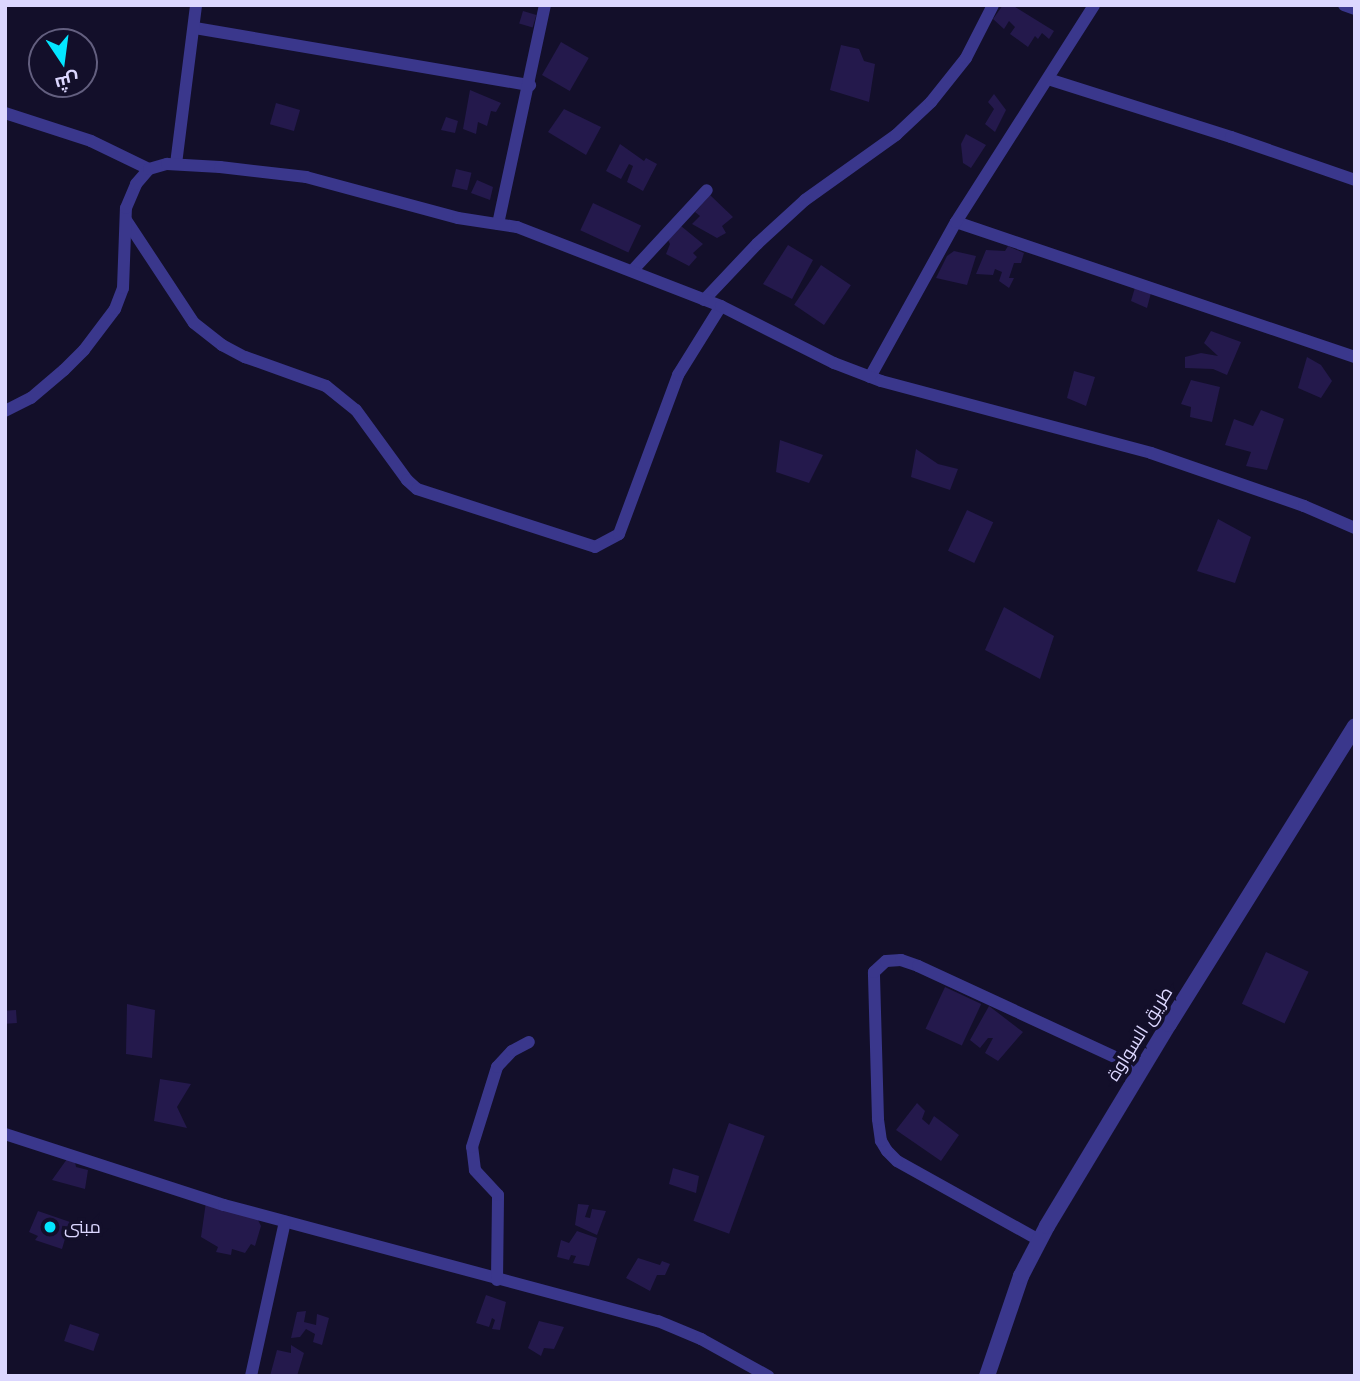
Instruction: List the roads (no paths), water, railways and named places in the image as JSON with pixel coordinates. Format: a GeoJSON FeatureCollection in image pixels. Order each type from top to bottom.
{"type":"FeatureCollection","features":[{"type":"Feature","properties":{"kind":"street"},"geometry":{"type":"LineString","coordinates":[[176,164],[196,5]]}},
{"type":"Feature","properties":{"kind":"street"},"geometry":{"type":"LineString","coordinates":[[498,224],[530,85],[545,5]]}},
{"type":"Feature","properties":{"kind":"street"},"geometry":{"type":"LineString","coordinates":[[704,300],[757,244],[805,200],[896,135],[931,102],[966,58],[993,5]]}},
{"type":"Feature","properties":{"kind":"street"},"geometry":{"type":"LineString","coordinates":[[870,377],[956,222],[1094,5]]}},
{"type":"Feature","properties":{"kind":"street"},"geometry":{"type":"LineString","coordinates":[[1344,5],[1355,9]]}},
{"type":"Feature","properties":{"kind":"street"},"geometry":{"type":"LineString","coordinates":[[195,27],[530,85]]}},
{"type":"Feature","properties":{"kind":"street"},"geometry":{"type":"LineString","coordinates":[[1048,79],[1355,180]]}},
{"type":"Feature","properties":{"kind":"street"},"geometry":{"type":"LineString","coordinates":[[5,113],[91,141],[149,169],[176,164],[306,177],[458,218],[543,235],[721,306],[870,377],[1152,453],[1304,506],[1355,528]]}},
{"type":"Feature","properties":{"kind":"street"},"geometry":{"type":"LineString","coordinates":[[5,411],[31,398],[64,370],[84,350],[115,309],[123,288],[126,208],[136,184],[149,169]]}},
{"type":"Feature","properties":{"kind":"street"},"geometry":{"type":"LineString","coordinates":[[632,271],[707,190]]}},
{"type":"Feature","properties":{"kind":"street"},"geometry":{"type":"LineString","coordinates":[[126,220],[194,323],[222,345],[245,357],[326,386],[356,410],[407,480],[417,489],[595,547],[619,534],[678,375],[721,306]]}},
{"type":"Feature","properties":{"kind":"street"},"geometry":{"type":"LineString","coordinates":[[956,222],[1355,358]]}},
{"type":"Feature","properties":{"kind":"street","name":"طريق السواوة"},"geometry":{"type":"LineString","coordinates":[[987,1376],[1011,1301],[1039,1240],[1141,1069],[1355,726]]}},
{"type":"Feature","properties":{"kind":"street"},"geometry":{"type":"LineString","coordinates":[[1039,1240],[897,1161],[887,1151],[881,1141],[878,1119],[874,972],[886,961],[901,960],[918,966],[1141,1069]]}},
{"type":"Feature","properties":{"kind":"street"},"geometry":{"type":"LineString","coordinates":[[497,1280],[498,1195],[475,1170],[472,1147],[497,1067],[512,1051],[529,1042]]}},
{"type":"Feature","properties":{"kind":"street"},"geometry":{"type":"LineString","coordinates":[[5,1134],[285,1222],[658,1321],[701,1339],[768,1376]]}},
{"type":"Feature","properties":{"kind":"street"},"geometry":{"type":"LineString","coordinates":[[251,1376],[285,1222]]}},
{"type":"Feature","properties":{"kind":"place","name":"مبنى"},"geometry":{"type":"Point","coordinates":[50,1227]}}]}
